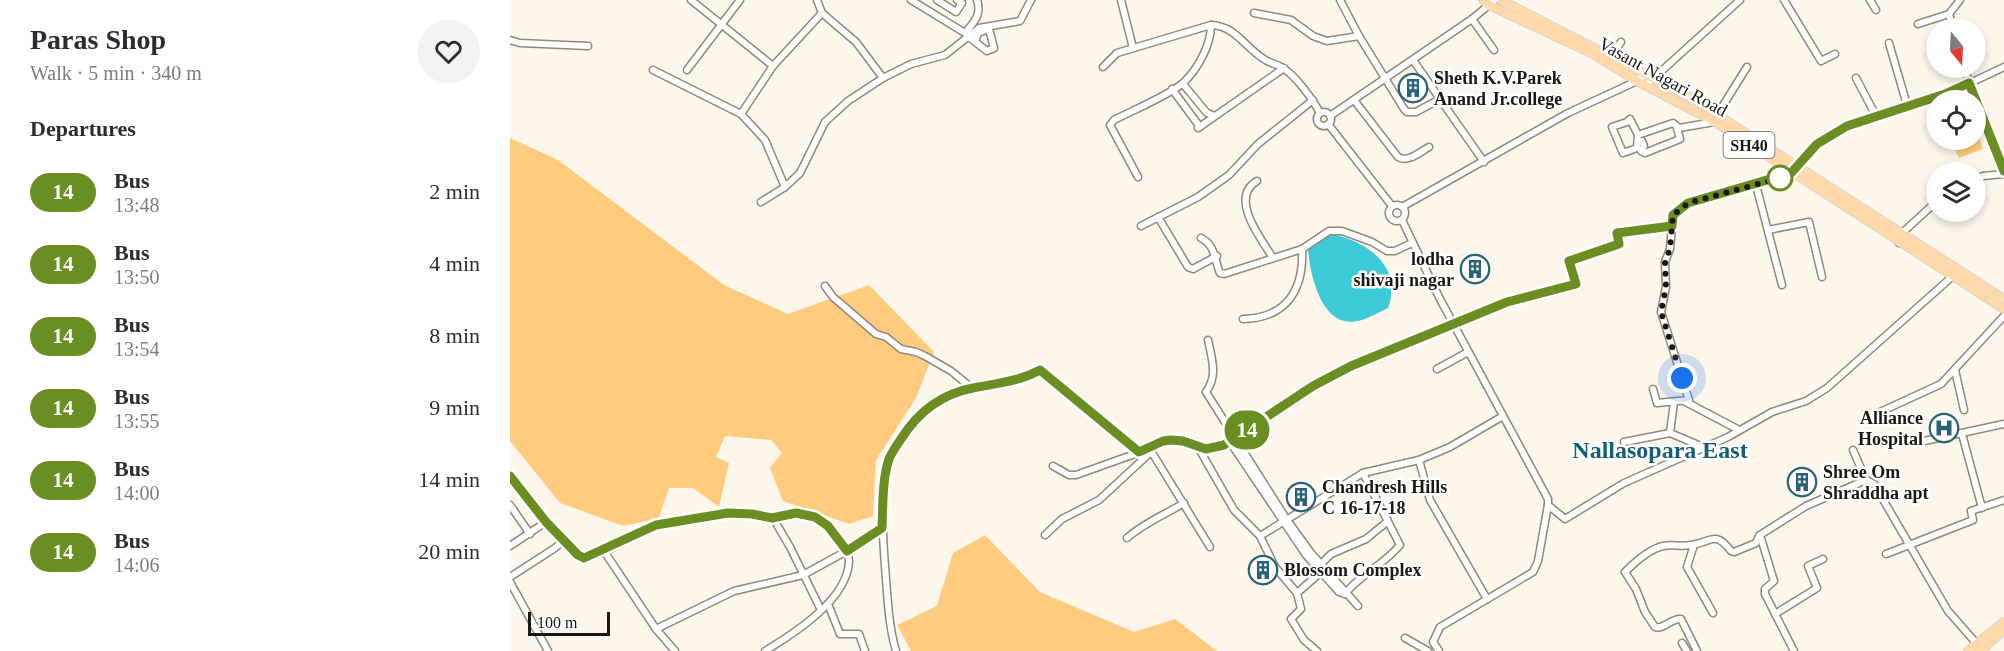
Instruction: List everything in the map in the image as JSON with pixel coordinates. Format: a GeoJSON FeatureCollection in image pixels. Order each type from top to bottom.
{"type":"FeatureCollection","features":[{"type":"Feature","properties":{"kind":"main road","name":"Vasant Nagari Road"},"geometry":{"type":"LineString","coordinates":[[1500,0],[1611,57],[1647,80],[1690,98],[1899,243],[2004,299]]}},
{"type":"Feature","properties":{"kind":"main road","name":"Vasant Nagari Road"},"geometry":{"type":"LineString","coordinates":[[1489,2],[1591,53],[1637,81],[1647,80]]}},
{"type":"Feature","properties":{"kind":"main road","name":"Vasant Nagari Road"},"geometry":{"type":"LineString","coordinates":[[1794,170],[1901,234],[2004,309]]}},
{"type":"Feature","properties":{"kind":"main road"},"geometry":{"type":"LineString","coordinates":[[1976,649],[2004,622]]}},
{"type":"Feature","properties":{"kind":"main road"},"geometry":{"type":"LineString","coordinates":[[1976,649],[2004,630]]}},
{"type":"Feature","properties":{"kind":"street"},"geometry":{"type":"LineString","coordinates":[[691,0],[773,66]]}},
{"type":"Feature","properties":{"kind":"street"},"geometry":{"type":"LineString","coordinates":[[687,70],[723,26],[740,0]]}},
{"type":"Feature","properties":{"kind":"street"},"geometry":{"type":"LineString","coordinates":[[817,0],[822,13],[856,42],[883,78]]}},
{"type":"Feature","properties":{"kind":"street"},"geometry":{"type":"LineString","coordinates":[[911,0],[965,33],[977,18],[979,10],[977,0]]}},
{"type":"Feature","properties":{"kind":"street"},"geometry":{"type":"LineString","coordinates":[[937,0],[956,12],[962,3],[957,0]]}},
{"type":"Feature","properties":{"kind":"street"},"geometry":{"type":"LineString","coordinates":[[761,202],[785,187],[800,173],[825,122],[848,101],[883,78],[910,64],[945,55],[972,40],[979,28],[1020,21],[1031,0]]}},
{"type":"Feature","properties":{"kind":"street"},"geometry":{"type":"LineString","coordinates":[[1121,0],[1133,48]]}},
{"type":"Feature","properties":{"kind":"street"},"geometry":{"type":"LineString","coordinates":[[1340,0],[1359,36],[1407,112],[1416,112],[1440,99]]}},
{"type":"Feature","properties":{"kind":"street"},"geometry":{"type":"LineString","coordinates":[[1647,80],[1740,0]]}},
{"type":"Feature","properties":{"kind":"street"},"geometry":{"type":"LineString","coordinates":[[1784,0],[1821,61],[1826,61],[1835,54]]}},
{"type":"Feature","properties":{"kind":"street"},"geometry":{"type":"LineString","coordinates":[[1870,0],[1876,10]]}},
{"type":"Feature","properties":{"kind":"street"},"geometry":{"type":"LineString","coordinates":[[1918,24],[1949,14],[1958,0]]}},
{"type":"Feature","properties":{"kind":"street"},"geometry":{"type":"LineString","coordinates":[[1328,124],[1330,116],[1473,19],[1489,2]]}},
{"type":"Feature","properties":{"kind":"street"},"geometry":{"type":"LineString","coordinates":[[741,114],[773,66],[822,13]]}},
{"type":"Feature","properties":{"kind":"street"},"geometry":{"type":"LineString","coordinates":[[1254,13],[1291,20],[1312,36],[1327,41],[1359,36]]}},
{"type":"Feature","properties":{"kind":"street"},"geometry":{"type":"LineString","coordinates":[[1949,14],[1950,18]]}},
{"type":"Feature","properties":{"kind":"street"},"geometry":{"type":"LineString","coordinates":[[1473,19],[1494,50]]}},
{"type":"Feature","properties":{"kind":"street"},"geometry":{"type":"LineString","coordinates":[[1138,177],[1110,125],[1114,120],[1183,84],[1197,66],[1211,35],[1211,25]]}},
{"type":"Feature","properties":{"kind":"street"},"geometry":{"type":"LineString","coordinates":[[1103,68],[1117,52],[1211,25],[1229,29],[1263,59],[1284,68],[1313,100],[1320,113]]}},
{"type":"Feature","properties":{"kind":"street"},"geometry":{"type":"LineString","coordinates":[[510,40],[520,43],[588,46]]}},
{"type":"Feature","properties":{"kind":"street"},"geometry":{"type":"LineString","coordinates":[[1611,57],[1621,42]]}},
{"type":"Feature","properties":{"kind":"street"},"geometry":{"type":"LineString","coordinates":[[1889,43],[1907,105]]}},
{"type":"Feature","properties":{"kind":"street"},"geometry":{"type":"LineString","coordinates":[[1413,60],[1484,162]]}},
{"type":"Feature","properties":{"kind":"street"},"geometry":{"type":"LineString","coordinates":[[1677,128],[1716,118],[1747,67]]}},
{"type":"Feature","properties":{"kind":"street"},"geometry":{"type":"LineString","coordinates":[[1653,390],[1657,403],[1689,400],[1661,312],[1666,287],[1665,262],[1670,249],[1673,215],[1688,203],[1756,184],[1794,170],[1817,144],[1847,126],[1945,94],[2004,67]]}},
{"type":"Feature","properties":{"kind":"street"},"geometry":{"type":"LineString","coordinates":[[1172,89],[1199,127],[1284,68]]}},
{"type":"Feature","properties":{"kind":"street"},"geometry":{"type":"LineString","coordinates":[[653,70],[741,114],[765,140],[785,187]]}},
{"type":"Feature","properties":{"kind":"street"},"geometry":{"type":"LineString","coordinates":[[1856,78],[1876,116]]}},
{"type":"Feature","properties":{"kind":"street"},"geometry":{"type":"LineString","coordinates":[[1967,78],[2004,173],[1986,176]]}},
{"type":"Feature","properties":{"kind":"street"},"geometry":{"type":"LineString","coordinates":[[1402,207],[1568,113],[1637,81]]}},
{"type":"Feature","properties":{"kind":"street"},"geometry":{"type":"LineString","coordinates":[[1183,84],[1207,113],[1215,116]]}},
{"type":"Feature","properties":{"kind":"street"},"geometry":{"type":"LineString","coordinates":[[1179,97],[1188,90]]}},
{"type":"Feature","properties":{"kind":"street"},"geometry":{"type":"LineString","coordinates":[[1141,226],[1198,197],[1228,175],[1258,144],[1313,100]]}},
{"type":"Feature","properties":{"kind":"street"},"geometry":{"type":"LineString","coordinates":[[1354,100],[1398,157],[1408,159],[1429,147]]}},
{"type":"Feature","properties":{"kind":"street"},"geometry":{"type":"LineString","coordinates":[[1320,113],[1325,112],[1330,116]]}},
{"type":"Feature","properties":{"kind":"street"},"geometry":{"type":"LineString","coordinates":[[1320,113],[1318,123],[1322,126],[1328,124]]}},
{"type":"Feature","properties":{"kind":"street"},"geometry":{"type":"LineString","coordinates":[[1630,119],[1638,135],[1637,148],[1623,153],[1612,127],[1630,119]]}},
{"type":"Feature","properties":{"kind":"street"},"geometry":{"type":"LineString","coordinates":[[1638,135],[1673,123],[1680,139],[1645,153],[1641,151],[1644,146],[1642,141]]}},
{"type":"Feature","properties":{"kind":"street"},"geometry":{"type":"LineString","coordinates":[[1328,124],[1392,207]]}},
{"type":"Feature","properties":{"kind":"street"},"geometry":{"type":"LineString","coordinates":[[1257,181],[1246,193],[1247,210],[1253,226],[1273,258]]}},
{"type":"Feature","properties":{"kind":"street"},"geometry":{"type":"LineString","coordinates":[[1756,184],[1782,285]]}},
{"type":"Feature","properties":{"kind":"street"},"geometry":{"type":"LineString","coordinates":[[1402,220],[1394,221],[1390,218],[1389,211],[1392,207],[1397,205],[1405,212],[1402,220],[1412,243],[1548,499],[1536,567],[1533,572],[1440,627],[1429,651],[1405,638]]}},
{"type":"Feature","properties":{"kind":"street"},"geometry":{"type":"LineString","coordinates":[[1899,243],[1901,234],[1926,211]]}},
{"type":"Feature","properties":{"kind":"street"},"geometry":{"type":"LineString","coordinates":[[1158,217],[1188,267],[1193,269],[1217,256]]}},
{"type":"Feature","properties":{"kind":"street"},"geometry":{"type":"LineString","coordinates":[[1768,230],[1809,222],[1822,277]]}},
{"type":"Feature","properties":{"kind":"street"},"geometry":{"type":"LineString","coordinates":[[1045,536],[1062,519],[1099,500],[1150,450],[1163,441],[1183,441],[1198,447],[1215,447],[1232,440],[1313,386],[1351,366],[1507,302],[1576,284],[1569,261],[1619,244],[1617,233],[1672,226]]}},
{"type":"Feature","properties":{"kind":"street"},"geometry":{"type":"LineString","coordinates":[[1201,238],[1208,242],[1217,256],[1218,268],[1220,273],[1224,274],[1302,249],[1329,231],[1342,231],[1372,242],[1387,251],[1395,251],[1412,243]]}},
{"type":"Feature","properties":{"kind":"street"},"geometry":{"type":"LineString","coordinates":[[1243,319],[1274,312],[1285,305],[1296,291],[1300,280],[1303,269],[1302,249]]}},
{"type":"Feature","properties":{"kind":"street"},"geometry":{"type":"LineString","coordinates":[[1548,505],[1568,519],[1624,483],[1728,438],[1738,430],[1772,412],[1806,400],[1827,388],[1955,273]]}},
{"type":"Feature","properties":{"kind":"street"},"geometry":{"type":"LineString","coordinates":[[825,286],[833,297],[876,334],[886,337],[901,349],[925,356],[951,371],[972,388]]}},
{"type":"Feature","properties":{"kind":"street"},"geometry":{"type":"LineString","coordinates":[[1880,412],[1941,384],[2004,316]]}},
{"type":"Feature","properties":{"kind":"street"},"geometry":{"type":"LineString","coordinates":[[1208,340],[1214,369],[1213,380],[1206,393],[1232,440],[1319,569],[1343,588],[1345,594],[1358,606]]}},
{"type":"Feature","properties":{"kind":"street"},"geometry":{"type":"LineString","coordinates":[[1437,369],[1468,352]]}},
{"type":"Feature","properties":{"kind":"street"},"geometry":{"type":"LineString","coordinates":[[896,651],[888,626],[882,528],[883,493],[889,459],[910,425],[928,405],[972,388],[995,386],[1027,377],[1040,370],[1139,452]]}},
{"type":"Feature","properties":{"kind":"street"},"geometry":{"type":"LineString","coordinates":[[1955,370],[1964,410]]}},
{"type":"Feature","properties":{"kind":"street"},"geometry":{"type":"LineString","coordinates":[[1684,401],[1738,430]]}},
{"type":"Feature","properties":{"kind":"street"},"geometry":{"type":"LineString","coordinates":[[1670,433],[1674,402]]}},
{"type":"Feature","properties":{"kind":"street"},"geometry":{"type":"LineString","coordinates":[[1260,536],[1364,473],[1419,460],[1450,447],[1503,416]]}},
{"type":"Feature","properties":{"kind":"street"},"geometry":{"type":"LineString","coordinates":[[1924,441],[2004,424]]}},
{"type":"Feature","properties":{"kind":"street"},"geometry":{"type":"LineString","coordinates":[[1624,442],[1670,433],[1703,447]]}},
{"type":"Feature","properties":{"kind":"street"},"geometry":{"type":"LineString","coordinates":[[1962,434],[1982,508]]}},
{"type":"Feature","properties":{"kind":"street"},"geometry":{"type":"LineString","coordinates":[[1198,447],[1234,510],[1260,536],[1275,567],[1297,593],[1301,609],[1291,619],[1304,640],[1317,651]]}},
{"type":"Feature","properties":{"kind":"street"},"geometry":{"type":"LineString","coordinates":[[1053,466],[1069,475],[1076,475],[1150,450]]}},
{"type":"Feature","properties":{"kind":"street"},"geometry":{"type":"LineString","coordinates":[[1150,450],[1210,546]]}},
{"type":"Feature","properties":{"kind":"street"},"geometry":{"type":"LineString","coordinates":[[1853,450],[1866,480],[1874,484],[1948,611],[1976,649]]}},
{"type":"Feature","properties":{"kind":"street"},"geometry":{"type":"LineString","coordinates":[[1419,460],[1430,500],[1487,599]]}},
{"type":"Feature","properties":{"kind":"street"},"geometry":{"type":"LineString","coordinates":[[1345,594],[1350,586],[1392,555],[1400,545],[1364,473]]}},
{"type":"Feature","properties":{"kind":"street"},"geometry":{"type":"LineString","coordinates":[[510,476],[546,522],[578,555],[584,558],[664,523],[728,513],[772,518],[796,513],[815,517],[828,526],[847,551],[849,558],[847,577],[840,591],[828,604],[790,636],[765,651]]}},
{"type":"Feature","properties":{"kind":"street"},"geometry":{"type":"LineString","coordinates":[[1697,651],[1681,619],[1677,618],[1658,629],[1655,627],[1645,612],[1636,589],[1625,574],[1627,570],[1653,550],[1664,546],[1694,545],[1707,539],[1719,538],[1734,552],[1756,543],[1760,535],[1806,506],[1866,480]]}},
{"type":"Feature","properties":{"kind":"street"},"geometry":{"type":"LineString","coordinates":[[1886,554],[1973,520],[1971,512],[2004,500]]}},
{"type":"Feature","properties":{"kind":"street"},"geometry":{"type":"LineString","coordinates":[[1127,538],[1142,525],[1184,503]]}},
{"type":"Feature","properties":{"kind":"street"},"geometry":{"type":"LineString","coordinates":[[510,505],[530,534]]}},
{"type":"Feature","properties":{"kind":"street"},"geometry":{"type":"LineString","coordinates":[[772,518],[820,610]]}},
{"type":"Feature","properties":{"kind":"street"},"geometry":{"type":"LineString","coordinates":[[1297,593],[1330,554],[1366,539],[1388,521]]}},
{"type":"Feature","properties":{"kind":"street"},"geometry":{"type":"LineString","coordinates":[[510,546],[546,522]]}},
{"type":"Feature","properties":{"kind":"street"},"geometry":{"type":"LineString","coordinates":[[657,629],[734,591],[803,575],[847,551],[882,528]]}},
{"type":"Feature","properties":{"kind":"street"},"geometry":{"type":"LineString","coordinates":[[1760,535],[1760,543],[1774,579],[1774,583],[1764,591],[1794,651]]}},
{"type":"Feature","properties":{"kind":"street"},"geometry":{"type":"LineString","coordinates":[[548,651],[510,579],[564,540]]}},
{"type":"Feature","properties":{"kind":"street"},"geometry":{"type":"LineString","coordinates":[[1694,545],[1688,567],[1713,613]]}},
{"type":"Feature","properties":{"kind":"street"},"geometry":{"type":"LineString","coordinates":[[604,551],[657,629],[675,651]]}},
{"type":"Feature","properties":{"kind":"street"},"geometry":{"type":"LineString","coordinates":[[1775,614],[1817,588],[1808,566],[1823,559]]}},
{"type":"Feature","properties":{"kind":"street"},"geometry":{"type":"LineString","coordinates":[[828,604],[840,634],[859,634],[865,651]]}},
{"type":"Feature","properties":{"kind":"street"},"geometry":{"type":"LineString","coordinates":[[1433,642],[1441,650]]}},
{"type":"Feature","properties":{"kind":"street"},"geometry":{"type":"LineString","coordinates":[[1682,644],[1687,651]]}},
{"type":"Feature","properties":{"kind":"shaded area"},"geometry":{"type":"Polygon","coordinates":[[[510,138],[558,160],[724,285],[788,314],[869,285],[934,352],[916,398],[876,460],[873,516],[849,524],[783,501],[770,468],[782,453],[771,440],[725,436],[716,457],[729,463],[719,507],[693,488],[669,488],[659,518],[623,526],[560,503],[510,441],[510,138]]]}},
{"type":"Feature","properties":{"kind":"shaded area"},"geometry":{"type":"Polygon","coordinates":[[[1955,150],[1980,150],[1959,158],[1955,150]]]}},
{"type":"Feature","properties":{"kind":"shaded area"},"geometry":{"type":"Polygon","coordinates":[[[985,535],[1040,592],[1134,632],[1175,619],[1217,651],[911,651],[897,625],[937,606],[953,553],[985,535]]]}},
{"type":"Feature","properties":{"kind":"water"},"geometry":{"type":"Polygon","coordinates":[[[1332,234],[1358,243],[1379,258],[1391,280],[1388,308],[1362,320],[1345,321],[1335,317],[1326,308],[1311,272],[1308,249],[1332,234]]]}},
{"type":"Feature","properties":{"kind":"bus line","name":"14"},"geometry":{"type":"LineString","coordinates":[[510,476],[546,522],[578,555],[584,558],[604,551],[656,525],[728,513],[772,518],[796,513],[815,517],[828,526],[847,551],[882,528],[883,493],[889,459],[910,425],[928,405],[972,388],[995,386],[1027,377],[1040,370],[1139,452],[1163,441],[1171,440],[1183,441],[1206,449],[1224,445],[1313,386],[1351,366],[1507,302],[1576,284],[1569,261],[1619,244],[1617,233],[1672,226],[1673,215],[1688,203],[1777,179],[1791,173],[1817,144],[1847,126],[1945,94],[1969,83],[2004,171]]}},
{"type":"Feature","properties":{"kind":"place","name":"Sheth K.V.Parek Anand Jr.college"},"geometry":{"type":"Point","coordinates":[1413,88]}},
{"type":"Feature","properties":{"kind":"place","name":"lodha shivaji nagar"},"geometry":{"type":"Point","coordinates":[1475,269]}},
{"type":"Feature","properties":{"kind":"place","name":"Alliance Hospital"},"geometry":{"type":"Point","coordinates":[1944,428]}},
{"type":"Feature","properties":{"kind":"place","name":"Shree Om Shraddha apt"},"geometry":{"type":"Point","coordinates":[1802,482]}},
{"type":"Feature","properties":{"kind":"place","name":"Chandresh Hills C 16-17-18"},"geometry":{"type":"Point","coordinates":[1301,497]}},
{"type":"Feature","properties":{"kind":"place","name":"Blossom Complex"},"geometry":{"type":"Point","coordinates":[1263,570]}},
{"type":"Feature","properties":{"kind":"district","name":"Nallasopara East"},"geometry":{"type":"Point","coordinates":[1660,450]}},
{"type":"Feature","properties":{"kind":"route"},"geometry":{"type":"LineString","coordinates":[[1682,378],[1661,312],[1666,287],[1665,262],[1670,249],[1673,215],[1688,203],[1780,178]]}}]}
